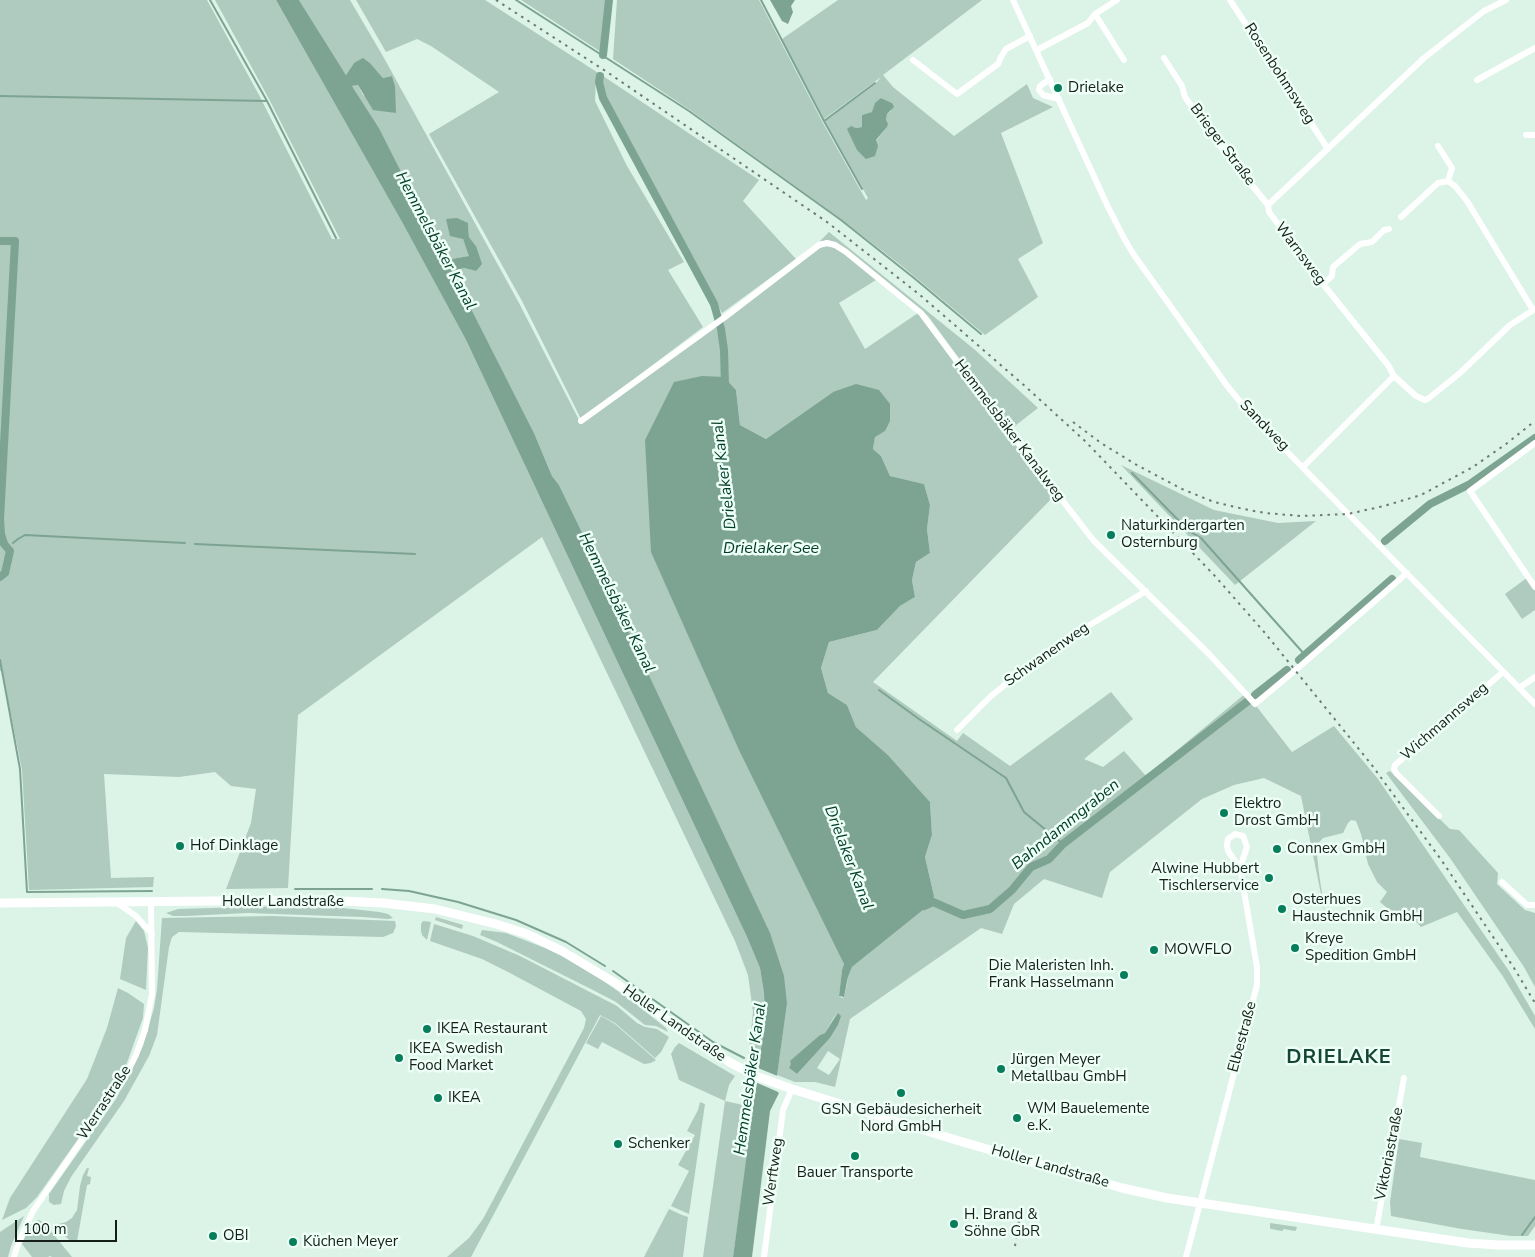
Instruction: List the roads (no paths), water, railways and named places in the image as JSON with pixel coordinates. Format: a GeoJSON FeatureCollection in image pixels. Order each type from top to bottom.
{"type":"FeatureCollection","features":[{"type":"Feature","properties":{"kind":"main road","name":"Holler Landstraße"},"geometry":{"type":"LineString","coordinates":[[0,903],[323,900],[383,903],[435,909],[496,924],[535,938],[581,961],[617,984],[705,1047],[756,1076],[956,1140],[1082,1177],[1136,1191],[1200,1204],[1468,1243],[1535,1245]]}},
{"type":"Feature","properties":{"kind":"street","name":"Sandweg"},"geometry":{"type":"LineString","coordinates":[[1013,0],[1108,207],[1134,255],[1228,387],[1252,416],[1535,704]]}},
{"type":"Feature","properties":{"kind":"street"},"geometry":{"type":"LineString","coordinates":[[1037,50],[1088,23],[1095,14],[1117,0]]}},
{"type":"Feature","properties":{"kind":"street","name":"Rosenbohmsweg"},"geometry":{"type":"LineString","coordinates":[[1230,0],[1328,149]]}},
{"type":"Feature","properties":{"kind":"street","name":"Warnsweg"},"geometry":{"type":"LineString","coordinates":[[1506,0],[1484,11],[1424,58],[1268,205],[1269,212],[1323,284],[1388,365],[1394,376],[1416,396],[1425,400],[1460,373],[1510,325],[1534,310]]}},
{"type":"Feature","properties":{"kind":"street"},"geometry":{"type":"LineString","coordinates":[[1095,14],[1124,60]]}},
{"type":"Feature","properties":{"kind":"street"},"geometry":{"type":"LineString","coordinates":[[913,60],[957,94],[998,64],[1006,49],[1030,36]]}},
{"type":"Feature","properties":{"kind":"street"},"geometry":{"type":"LineString","coordinates":[[1477,80],[1535,48]]}},
{"type":"Feature","properties":{"kind":"street","name":"Brieger Straße"},"geometry":{"type":"LineString","coordinates":[[1164,58],[1182,86],[1184,97],[1212,136],[1268,205]]}},
{"type":"Feature","properties":{"kind":"street"},"geometry":{"type":"LineString","coordinates":[[1050,79],[1040,86],[1039,90],[1043,95],[1059,99]]}},
{"type":"Feature","properties":{"kind":"street"},"geometry":{"type":"LineString","coordinates":[[1526,135],[1535,135]]}},
{"type":"Feature","properties":{"kind":"street"},"geometry":{"type":"LineString","coordinates":[[1438,146],[1452,168],[1448,181]]}},
{"type":"Feature","properties":{"kind":"street"},"geometry":{"type":"LineString","coordinates":[[1401,217],[1438,183],[1448,181],[1455,186],[1467,201],[1534,310]]}},
{"type":"Feature","properties":{"kind":"street"},"geometry":{"type":"LineString","coordinates":[[1323,284],[1332,276],[1333,267],[1360,244],[1372,242],[1384,230],[1390,229]]}},
{"type":"Feature","properties":{"kind":"street","name":"Hemmelsbäker Kanalweg"},"geometry":{"type":"LineString","coordinates":[[581,421],[819,245],[827,243],[835,245],[846,252],[921,313],[1003,424],[1088,533],[1209,654],[1255,704],[1407,573]]}},
{"type":"Feature","properties":{"kind":"street"},"geometry":{"type":"LineString","coordinates":[[1303,467],[1394,376]]}},
{"type":"Feature","properties":{"kind":"street"},"geometry":{"type":"LineString","coordinates":[[1535,443],[1470,491],[1535,586]]}},
{"type":"Feature","properties":{"kind":"street","name":"Schwanenweg"},"geometry":{"type":"LineString","coordinates":[[957,730],[990,697],[1019,673],[1070,637],[1146,591]]}},
{"type":"Feature","properties":{"kind":"street","name":"Wichmannsweg"},"geometry":{"type":"LineString","coordinates":[[1439,816],[1394,769],[1396,765],[1503,672]]}},
{"type":"Feature","properties":{"kind":"street"},"geometry":{"type":"LineString","coordinates":[[1518,688],[1535,677]]}},
{"type":"Feature","properties":{"kind":"street","name":"Elbestraße"},"geometry":{"type":"LineString","coordinates":[[1186,1257],[1257,985],[1257,967],[1240,868],[1228,850],[1227,845],[1228,839],[1235,834],[1243,836],[1247,847],[1240,868]]}},
{"type":"Feature","properties":{"kind":"street"},"geometry":{"type":"LineString","coordinates":[[1502,882],[1527,906],[1535,906]]}},
{"type":"Feature","properties":{"kind":"street","name":"Werrastraße"},"geometry":{"type":"LineString","coordinates":[[14,1257],[32,1211],[125,1077],[136,1055],[145,1030],[152,994],[151,902]]}},
{"type":"Feature","properties":{"kind":"street"},"geometry":{"type":"LineString","coordinates":[[117,903],[136,916],[152,934]]}},
{"type":"Feature","properties":{"kind":"street","name":"Viktoriastraße"},"geometry":{"type":"LineString","coordinates":[[1376,1230],[1404,1078]]}},
{"type":"Feature","properties":{"kind":"street","name":"Werftweg"},"geometry":{"type":"LineString","coordinates":[[764,1257],[783,1110],[792,1089]]}},
{"type":"Feature","properties":{"kind":"water","name":"Hemmelsbäker Kanal"},"geometry":{"type":"Polygon","coordinates":[[[276,0],[299,0],[346,75],[354,63],[363,58],[383,78],[392,76],[395,86],[396,113],[373,110],[358,85],[352,86],[379,128],[446,260],[469,256],[463,239],[450,236],[446,219],[457,218],[468,223],[469,237],[476,246],[482,264],[476,271],[464,268],[452,271],[534,433],[552,476],[559,485],[576,520],[770,933],[784,976],[787,1004],[775,1090],[779,1093],[770,1111],[752,1257],[733,1257],[765,1019],[764,993],[760,968],[466,340],[402,222],[276,0]]]}},
{"type":"Feature","properties":{"kind":"water"},"geometry":{"type":"Polygon","coordinates":[[[770,0],[795,0],[791,6],[793,12],[788,24],[782,21],[770,0]]]}},
{"type":"Feature","properties":{"kind":"water"},"geometry":{"type":"Polygon","coordinates":[[[881,98],[892,103],[894,107],[887,114],[887,127],[876,140],[878,146],[875,156],[866,159],[857,150],[847,129],[851,126],[856,128],[862,127],[862,115],[872,112],[875,103],[881,98]]]}},
{"type":"Feature","properties":{"kind":"water","name":"Drielaker See"},"geometry":{"type":"Polygon","coordinates":[[[702,376],[724,377],[736,390],[740,425],[766,439],[833,392],[856,384],[879,390],[890,404],[890,421],[885,431],[875,437],[873,449],[881,456],[890,476],[924,484],[930,505],[927,529],[930,553],[916,562],[912,580],[915,597],[900,606],[877,630],[829,642],[821,668],[828,693],[847,705],[856,727],[888,755],[930,802],[932,835],[925,857],[934,896],[933,902],[852,967],[844,997],[839,996],[844,964],[739,750],[651,552],[645,440],[674,382],[702,376]]]}},
{"type":"Feature","properties":{"kind":"water"},"geometry":{"type":"Polygon","coordinates":[[[838,1013],[841,1016],[830,1038],[797,1074],[789,1068],[790,1061],[820,1035],[825,1033],[838,1013]]]}},
{"type":"Feature","properties":{"kind":"waterway"},"geometry":{"type":"LineString","coordinates":[[210,0],[267,101],[336,238]]}},
{"type":"Feature","properties":{"kind":"waterway"},"geometry":{"type":"LineString","coordinates":[[516,0],[689,111],[841,220],[981,334]]}},
{"type":"Feature","properties":{"kind":"waterway","name":"Drielaker Kanal"},"geometry":{"type":"LineString","coordinates":[[603,55],[609,0]]}},
{"type":"Feature","properties":{"kind":"waterway"},"geometry":{"type":"LineString","coordinates":[[761,0],[862,189]]}},
{"type":"Feature","properties":{"kind":"waterway","name":"Drielaker Kanal"},"geometry":{"type":"LineString","coordinates":[[600,76],[599,82],[603,98],[714,304],[721,329],[724,350],[725,386]]}},
{"type":"Feature","properties":{"kind":"waterway"},"geometry":{"type":"LineString","coordinates":[[824,121],[875,83]]}},
{"type":"Feature","properties":{"kind":"waterway"},"geometry":{"type":"LineString","coordinates":[[0,96],[267,101]]}},
{"type":"Feature","properties":{"kind":"waterway"},"geometry":{"type":"LineString","coordinates":[[0,241],[15,241],[0,519],[4,544],[10,551],[5,573],[0,577]]}},
{"type":"Feature","properties":{"kind":"waterway","name":"Bahndammgraben"},"geometry":{"type":"LineString","coordinates":[[1385,541],[1430,504],[1470,484],[1535,438]]}},
{"type":"Feature","properties":{"kind":"waterway"},"geometry":{"type":"LineString","coordinates":[[1132,473],[1189,531],[1201,538],[1305,655]]}},
{"type":"Feature","properties":{"kind":"waterway"},"geometry":{"type":"LineString","coordinates":[[13,543],[25,535],[185,543]]}},
{"type":"Feature","properties":{"kind":"waterway"},"geometry":{"type":"LineString","coordinates":[[195,544],[415,554]]}},
{"type":"Feature","properties":{"kind":"waterway","name":"Bahndammgraben"},"geometry":{"type":"LineString","coordinates":[[1299,660],[1392,579]]}},
{"type":"Feature","properties":{"kind":"waterway"},"geometry":{"type":"LineString","coordinates":[[0,660],[20,769],[27,892],[152,891]]}},
{"type":"Feature","properties":{"kind":"waterway","name":"Bahndammgraben"},"geometry":{"type":"LineString","coordinates":[[1255,695],[1287,670]]}},
{"type":"Feature","properties":{"kind":"waterway"},"geometry":{"type":"LineString","coordinates":[[879,690],[1006,778],[1024,812],[1063,844]]}},
{"type":"Feature","properties":{"kind":"waterway","name":"Bahndammgraben"},"geometry":{"type":"LineString","coordinates":[[924,906],[933,902],[963,915],[990,909],[1012,890],[1031,867],[1049,859],[1063,844],[1248,701]]}},
{"type":"Feature","properties":{"kind":"waterway"},"geometry":{"type":"LineString","coordinates":[[295,889],[372,889]]}},
{"type":"Feature","properties":{"kind":"waterway"},"geometry":{"type":"LineString","coordinates":[[382,889],[409,891],[458,902],[516,920],[566,942],[605,966]]}},
{"type":"Feature","properties":{"kind":"waterway","name":"Hemmelsbäker Kanal"},"geometry":{"type":"LineString","coordinates":[[613,971],[713,1042],[744,1058]]}},
{"type":"Feature","properties":{"kind":"waterway"},"geometry":{"type":"LineString","coordinates":[[1522,1235],[1535,1217]]}},
{"type":"Feature","properties":{"kind":"railway"},"geometry":{"type":"LineString","coordinates":[[496,0],[607,72],[827,222],[920,295],[1085,441],[1214,575],[1265,633],[1371,764],[1442,861],[1514,968],[1535,1003]]}},
{"type":"Feature","properties":{"kind":"railway"},"geometry":{"type":"LineString","coordinates":[[1073,422],[1101,443],[1135,464],[1182,489],[1214,502],[1244,509],[1301,516],[1348,514],[1421,495],[1473,467],[1535,421]]}},
{"type":"Feature","properties":{"kind":"railway"},"geometry":{"type":"LineString","coordinates":[[1015,1246],[1020,1214]]}},
{"type":"Feature","properties":{"kind":"place","name":"Drielake"},"geometry":{"type":"Point","coordinates":[1058,88]}},
{"type":"Feature","properties":{"kind":"place","name":"Naturkindergarten Osternburg"},"geometry":{"type":"Point","coordinates":[1111,535]}},
{"type":"Feature","properties":{"kind":"place","name":"Elektro Drost GmbH"},"geometry":{"type":"Point","coordinates":[1224,813]}},
{"type":"Feature","properties":{"kind":"place","name":"Hof Dinklage"},"geometry":{"type":"Point","coordinates":[180,846]}},
{"type":"Feature","properties":{"kind":"place","name":"Connex GmbH"},"geometry":{"type":"Point","coordinates":[1277,849]}},
{"type":"Feature","properties":{"kind":"place","name":"Alwine Hubbert Tischlerservice"},"geometry":{"type":"Point","coordinates":[1269,878]}},
{"type":"Feature","properties":{"kind":"place","name":"Osterhues Haustechnik GmbH"},"geometry":{"type":"Point","coordinates":[1282,909]}},
{"type":"Feature","properties":{"kind":"place","name":"Kreye Spedition GmbH"},"geometry":{"type":"Point","coordinates":[1295,948]}},
{"type":"Feature","properties":{"kind":"place","name":"MOWFLO"},"geometry":{"type":"Point","coordinates":[1154,950]}},
{"type":"Feature","properties":{"kind":"place","name":"Die Maleristen Inh. Frank Hasselmann"},"geometry":{"type":"Point","coordinates":[1124,975]}},
{"type":"Feature","properties":{"kind":"place","name":"IKEA Restaurant"},"geometry":{"type":"Point","coordinates":[427,1029]}},
{"type":"Feature","properties":{"kind":"place","name":"IKEA Swedish Food Market"},"geometry":{"type":"Point","coordinates":[399,1058]}},
{"type":"Feature","properties":{"kind":"place","name":"Jürgen Meyer Metallbau GmbH"},"geometry":{"type":"Point","coordinates":[1001,1069]}},
{"type":"Feature","properties":{"kind":"place","name":"GSN Gebäudesicherheit Nord GmbH"},"geometry":{"type":"Point","coordinates":[901,1093]}},
{"type":"Feature","properties":{"kind":"place","name":"IKEA"},"geometry":{"type":"Point","coordinates":[438,1098]}},
{"type":"Feature","properties":{"kind":"place","name":"WM Bauelemente e.K."},"geometry":{"type":"Point","coordinates":[1017,1118]}},
{"type":"Feature","properties":{"kind":"place","name":"Schenker"},"geometry":{"type":"Point","coordinates":[618,1144]}},
{"type":"Feature","properties":{"kind":"place","name":"Bauer Transporte"},"geometry":{"type":"Point","coordinates":[855,1156]}},
{"type":"Feature","properties":{"kind":"place","name":"H. Brand & Söhne GbR"},"geometry":{"type":"Point","coordinates":[954,1224]}},
{"type":"Feature","properties":{"kind":"place","name":"OBI"},"geometry":{"type":"Point","coordinates":[213,1236]}},
{"type":"Feature","properties":{"kind":"place","name":"Küchen Meyer"},"geometry":{"type":"Point","coordinates":[293,1242]}},
{"type":"Feature","properties":{"kind":"district","name":"DRIELAKE"},"geometry":{"type":"Point","coordinates":[1339,1058]}}]}
